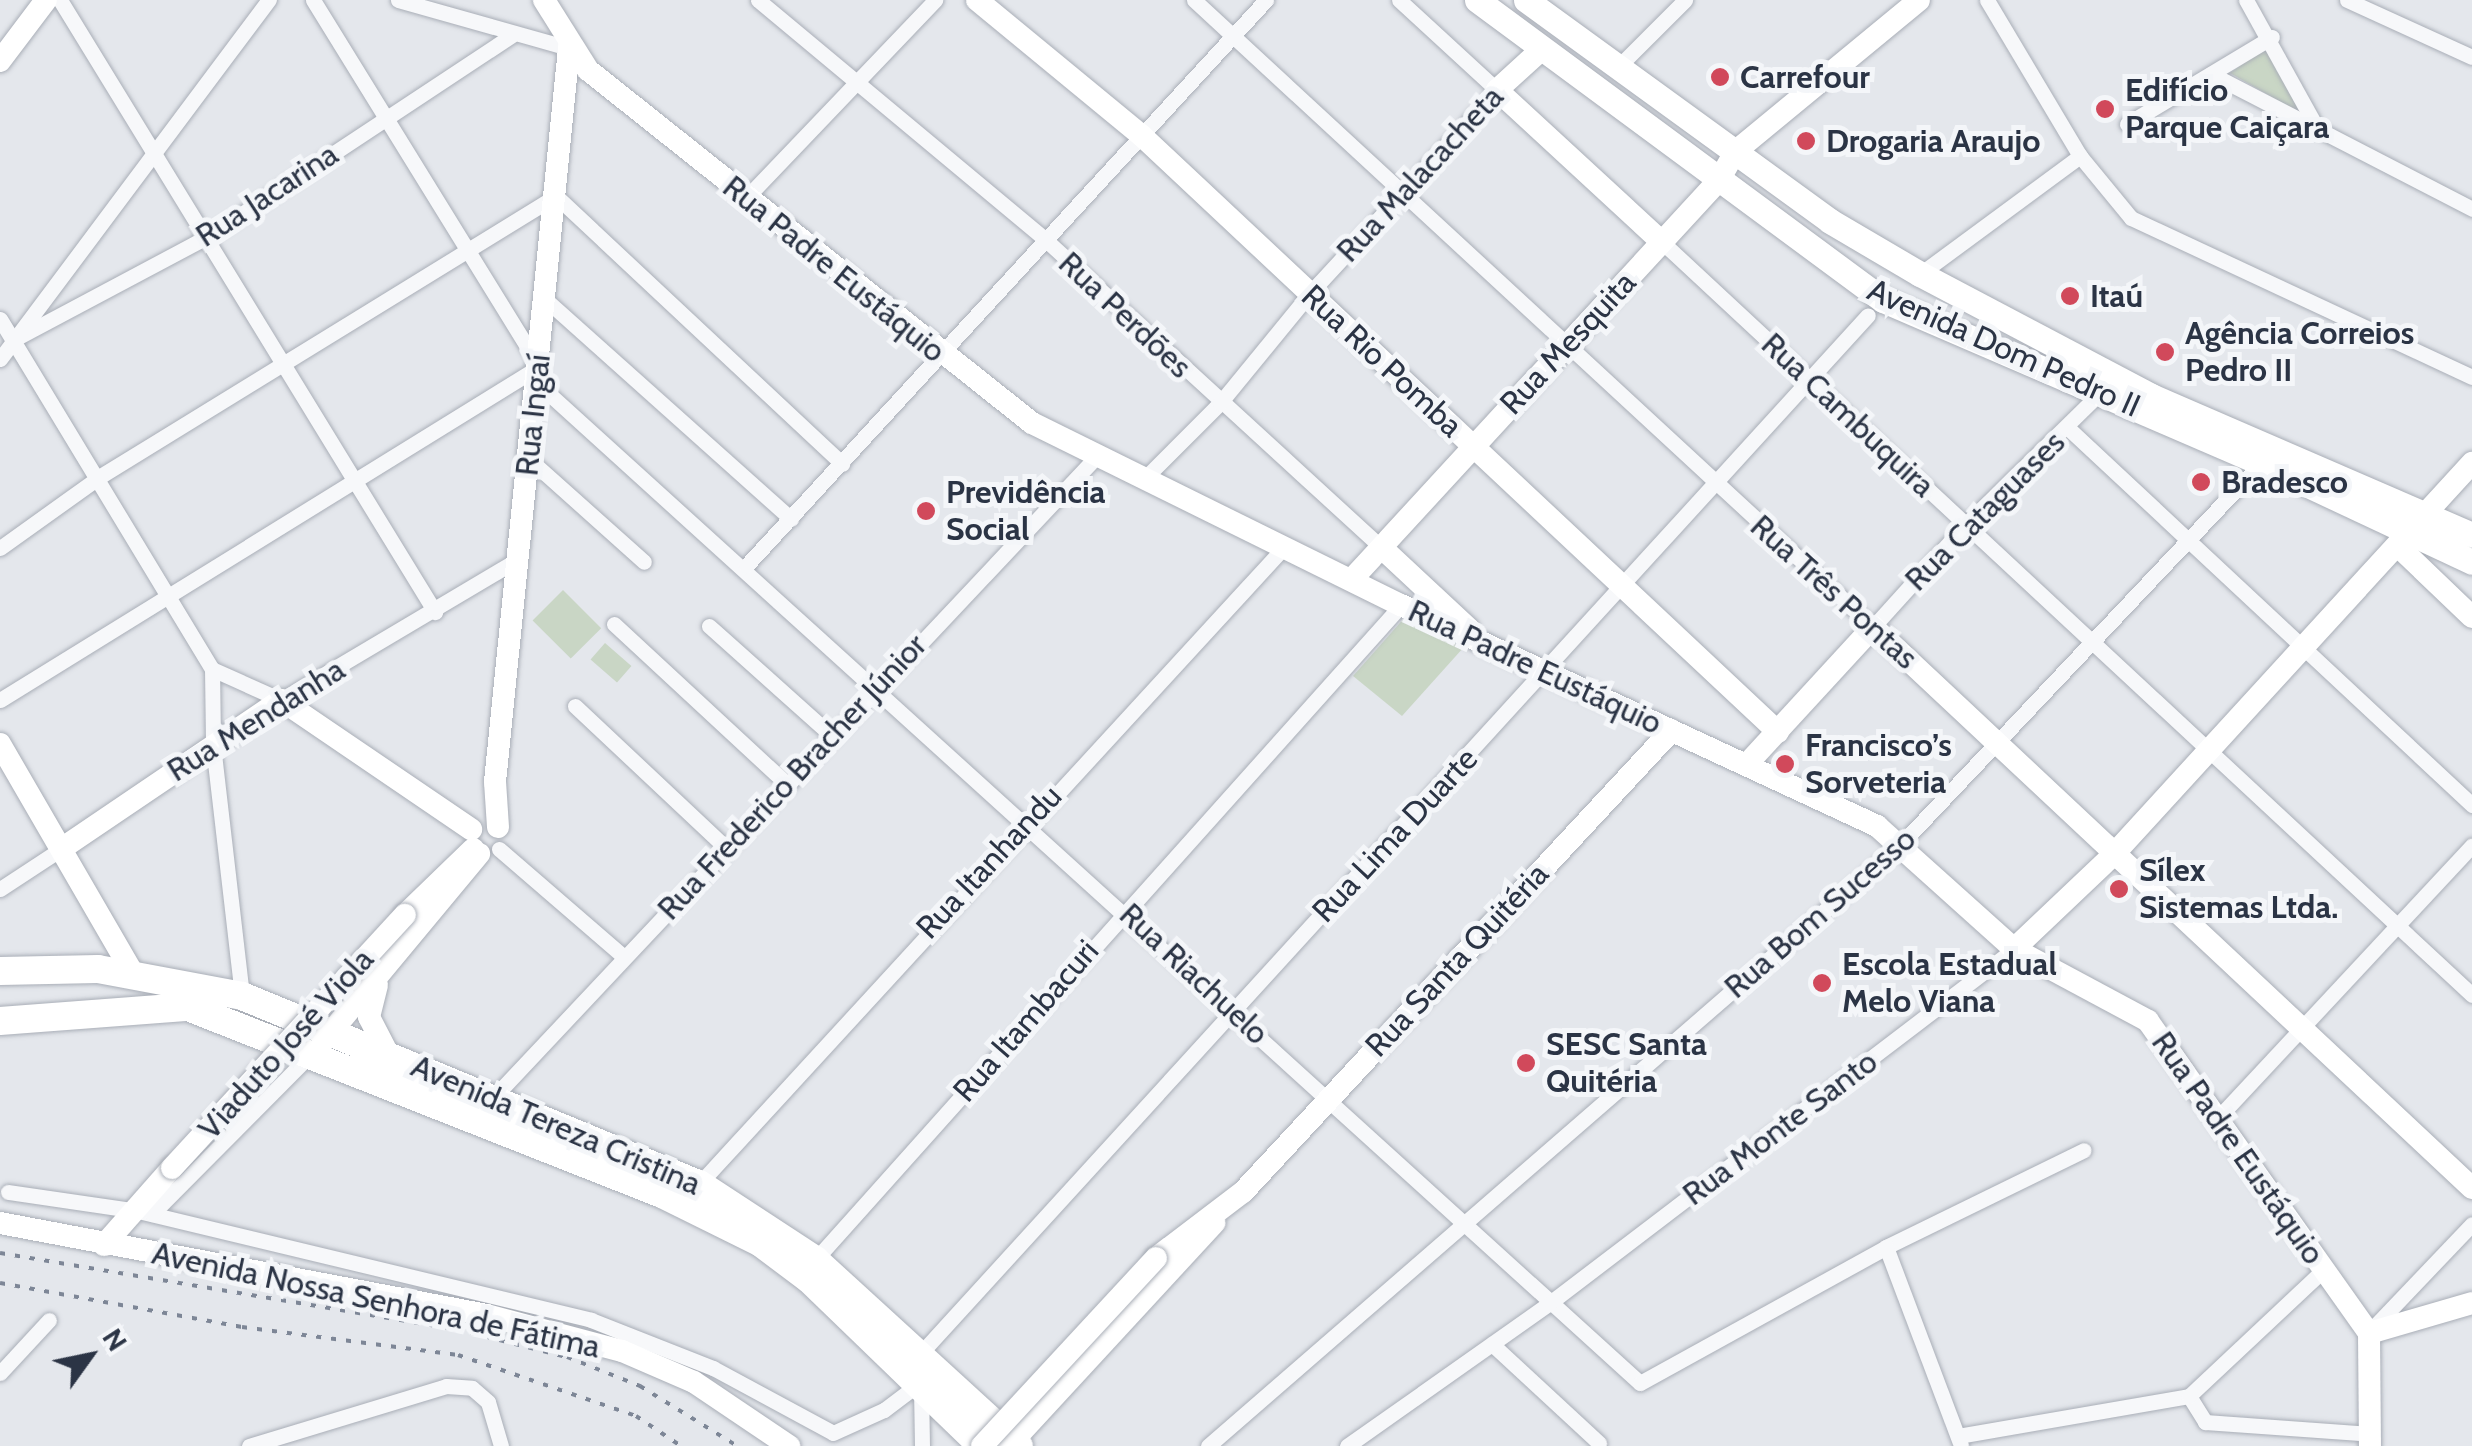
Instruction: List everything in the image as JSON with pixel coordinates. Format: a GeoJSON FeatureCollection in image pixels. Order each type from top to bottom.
{"type":"FeatureCollection","features":[{"type":"Feature","properties":{"kind":"highway","name":"Avenida Tereza Cristina"},"geometry":{"type":"LineString","coordinates":[[8,970],[98,969],[135,977],[190,981],[242,996],[700,1184],[773,1226],[815,1260],[1016,1444]]}},
{"type":"Feature","properties":{"kind":"highway","name":"Avenida Tereza Cristina"},"geometry":{"type":"LineString","coordinates":[[0,1021],[188,1007],[662,1194],[762,1243],[982,1446]]}},
{"type":"Feature","properties":{"kind":"main road","name":"Avenida Dom Pedro II"},"geometry":{"type":"LineString","coordinates":[[1477,0],[1883,300],[2414,531],[2472,535]]}},
{"type":"Feature","properties":{"kind":"main road","name":"Avenida Dom Pedro II"},"geometry":{"type":"LineString","coordinates":[[1526,0],[1830,222],[1920,274],[2472,562]]}},
{"type":"Feature","properties":{"kind":"street"},"geometry":{"type":"LineString","coordinates":[[0,61],[46,0]]}},
{"type":"Feature","properties":{"kind":"street"},"geometry":{"type":"LineString","coordinates":[[60,0],[152,156],[206,237],[280,366],[435,612]]}},
{"type":"Feature","properties":{"kind":"street"},"geometry":{"type":"LineString","coordinates":[[0,359],[269,0]]}},
{"type":"Feature","properties":{"kind":"street"},"geometry":{"type":"LineString","coordinates":[[313,0],[515,327],[537,371],[746,566],[1048,242],[1233,32],[1266,0]]}},
{"type":"Feature","properties":{"kind":"street"},"geometry":{"type":"LineString","coordinates":[[398,0],[512,36],[569,48]]}},
{"type":"Feature","properties":{"kind":"street"},"geometry":{"type":"LineString","coordinates":[[548,8],[571,0]]}},
{"type":"Feature","properties":{"kind":"street","name":"Rua Perdões"},"geometry":{"type":"LineString","coordinates":[[758,0],[1048,242],[1482,641]]}},
{"type":"Feature","properties":{"kind":"street"},"geometry":{"type":"LineString","coordinates":[[746,198],[935,0]]}},
{"type":"Feature","properties":{"kind":"street","name":"Rua Rio Pomba"},"geometry":{"type":"LineString","coordinates":[[977,0],[1141,135],[1778,732]]}},
{"type":"Feature","properties":{"kind":"street","name":"Rua Três Pontas"},"geometry":{"type":"LineString","coordinates":[[1194,0],[1568,340],[1716,486],[1999,743],[2472,1188]]}},
{"type":"Feature","properties":{"kind":"street","name":"Rua Cambuquira"},"geometry":{"type":"LineString","coordinates":[[1399,0],[2472,994]]}},
{"type":"Feature","properties":{"kind":"street"},"geometry":{"type":"LineString","coordinates":[[1618,68],[1685,0]]}},
{"type":"Feature","properties":{"kind":"street"},"geometry":{"type":"LineString","coordinates":[[1736,151],[1919,0]]}},
{"type":"Feature","properties":{"kind":"street"},"geometry":{"type":"LineString","coordinates":[[1988,0],[2080,156],[2113,202],[2149,230],[2472,377]]}},
{"type":"Feature","properties":{"kind":"street"},"geometry":{"type":"LineString","coordinates":[[2246,0],[2272,37],[2318,130]]}},
{"type":"Feature","properties":{"kind":"street"},"geometry":{"type":"LineString","coordinates":[[2347,0],[2472,58]]}},
{"type":"Feature","properties":{"kind":"street","name":"Rua Padre Eustáquio"},"geometry":{"type":"LineString","coordinates":[[548,8],[569,48],[940,356],[1032,422],[1142,480],[1354,577],[1401,605],[1550,670],[1877,826],[2014,949],[2148,1020],[2369,1333]]}},
{"type":"Feature","properties":{"kind":"street","name":"Rua Jacarina"},"geometry":{"type":"LineString","coordinates":[[14,340],[206,237],[512,36]]}},
{"type":"Feature","properties":{"kind":"street"},"geometry":{"type":"LineString","coordinates":[[2127,124],[2272,37]]}},
{"type":"Feature","properties":{"kind":"street","name":"Rua Ingaí"},"geometry":{"type":"LineString","coordinates":[[483,838],[495,782],[518,559],[534,464],[537,371],[569,48]]}},
{"type":"Feature","properties":{"kind":"street","name":"Rua Malacacheta"},"geometry":{"type":"LineString","coordinates":[[1142,480],[1220,403],[1310,293],[1403,189],[1497,90],[1542,49]]}},
{"type":"Feature","properties":{"kind":"street"},"geometry":{"type":"LineString","coordinates":[[2211,74],[2472,210]]}},
{"type":"Feature","properties":{"kind":"street","name":"Rua Mesquita"},"geometry":{"type":"LineString","coordinates":[[1354,577],[1719,180],[1736,151]]}},
{"type":"Feature","properties":{"kind":"street"},"geometry":{"type":"LineString","coordinates":[[1920,274],[2080,156]]}},
{"type":"Feature","properties":{"kind":"street"},"geometry":{"type":"LineString","coordinates":[[0,548],[99,477],[556,196],[842,464]]}},
{"type":"Feature","properties":{"kind":"street"},"geometry":{"type":"LineString","coordinates":[[552,238],[568,226],[588,225]]}},
{"type":"Feature","properties":{"kind":"street"},"geometry":{"type":"LineString","coordinates":[[545,299],[791,519]]}},
{"type":"Feature","properties":{"kind":"street","name":"Rua Lima Duarte"},"geometry":{"type":"LineString","coordinates":[[920,1354],[1232,1010],[1550,670],[1716,486],[1805,377],[1868,315]]}},
{"type":"Feature","properties":{"kind":"street"},"geometry":{"type":"LineString","coordinates":[[0,319],[212,669],[212,745],[242,996]]}},
{"type":"Feature","properties":{"kind":"street"},"geometry":{"type":"LineString","coordinates":[[515,327],[542,325]]}},
{"type":"Feature","properties":{"kind":"street"},"geometry":{"type":"LineString","coordinates":[[0,700],[537,371]]}},
{"type":"Feature","properties":{"kind":"street","name":"Rua Cataguases"},"geometry":{"type":"LineString","coordinates":[[1748,763],[1966,524],[2101,392]]}},
{"type":"Feature","properties":{"kind":"street"},"geometry":{"type":"LineString","coordinates":[[2068,428],[2472,805]]}},
{"type":"Feature","properties":{"kind":"street","name":"Rua Frederico Bracher Júnior"},"geometry":{"type":"LineString","coordinates":[[492,1099],[876,685],[1096,456]]}},
{"type":"Feature","properties":{"kind":"street","name":"Rua Bom Sucesso"},"geometry":{"type":"LineString","coordinates":[[1208,1446],[1900,845],[2262,462]]}},
{"type":"Feature","properties":{"kind":"street","name":"Rua Monte Santo"},"geometry":{"type":"LineString","coordinates":[[1347,1446],[1551,1302],[2014,949],[2114,855],[2414,531],[2472,463]]}},
{"type":"Feature","properties":{"kind":"street"},"geometry":{"type":"LineString","coordinates":[[534,464],[644,562]]}},
{"type":"Feature","properties":{"kind":"street"},"geometry":{"type":"LineString","coordinates":[[2414,531],[2472,617]]}},
{"type":"Feature","properties":{"kind":"street","name":"Rua Itanhandu"},"geometry":{"type":"LineString","coordinates":[[700,1184],[1026,821],[1285,546]]}},
{"type":"Feature","properties":{"kind":"street","name":"Rua Mendanha"},"geometry":{"type":"LineString","coordinates":[[0,889],[282,700],[518,559]]}},
{"type":"Feature","properties":{"kind":"street","name":"Rua Riachuelo"},"geometry":{"type":"LineString","coordinates":[[746,566],[1640,1383],[1886,1247]]}},
{"type":"Feature","properties":{"kind":"street","name":"Rua Itambacuri"},"geometry":{"type":"LineString","coordinates":[[815,1260],[1124,910],[1401,605]]}},
{"type":"Feature","properties":{"kind":"street"},"geometry":{"type":"LineString","coordinates":[[614,624],[787,784]]}},
{"type":"Feature","properties":{"kind":"street"},"geometry":{"type":"LineString","coordinates":[[709,626],[832,736]]}},
{"type":"Feature","properties":{"kind":"street"},"geometry":{"type":"LineString","coordinates":[[212,669],[282,700],[483,838],[624,957]]}},
{"type":"Feature","properties":{"kind":"street"},"geometry":{"type":"LineString","coordinates":[[574,706],[726,848]]}},
{"type":"Feature","properties":{"kind":"street","name":"Rua Santa Quitéria"},"geometry":{"type":"LineString","coordinates":[[1016,1444],[1329,1097],[1672,730]]}},
{"type":"Feature","properties":{"kind":"street"},"geometry":{"type":"LineString","coordinates":[[0,744],[64,846],[135,977]]}},
{"type":"Feature","properties":{"kind":"street"},"geometry":{"type":"LineString","coordinates":[[145,1212],[334,1032],[483,838]]}},
{"type":"Feature","properties":{"kind":"street","name":"Viaduto José Viola"},"geometry":{"type":"LineString","coordinates":[[104,1245],[145,1212],[172,1168],[405,915],[483,838]]}},
{"type":"Feature","properties":{"kind":"street"},"geometry":{"type":"LineString","coordinates":[[2217,1119],[2472,846]]}},
{"type":"Feature","properties":{"kind":"street"},"geometry":{"type":"LineString","coordinates":[[380,977],[369,1018],[388,1054]]}},
{"type":"Feature","properties":{"kind":"street"},"geometry":{"type":"LineString","coordinates":[[2084,1150],[1886,1247],[1960,1441],[2189,1396],[2323,1270]]}},
{"type":"Feature","properties":{"kind":"street"},"geometry":{"type":"LineString","coordinates":[[8,1192],[145,1212],[592,1320],[714,1368],[833,1432],[884,1410],[919,1386]]}},
{"type":"Feature","properties":{"kind":"street","name":"Rua Santa Quitéria"},"geometry":{"type":"LineString","coordinates":[[982,1446],[1156,1258],[1243,1192]]}},
{"type":"Feature","properties":{"kind":"street","name":"Avenida Nossa Senhora de Fátima"},"geometry":{"type":"LineString","coordinates":[[0,1223],[392,1296],[622,1351],[694,1382],[789,1446]]}},
{"type":"Feature","properties":{"kind":"street"},"geometry":{"type":"LineString","coordinates":[[2189,1396],[2205,1422],[2370,1440],[2369,1333],[2472,1224]]}},
{"type":"Feature","properties":{"kind":"street"},"geometry":{"type":"LineString","coordinates":[[2369,1333],[2472,1303]]}},
{"type":"Feature","properties":{"kind":"street"},"geometry":{"type":"LineString","coordinates":[[0,1374],[48,1320]]}},
{"type":"Feature","properties":{"kind":"street"},"geometry":{"type":"LineString","coordinates":[[1492,1344],[1600,1443]]}},
{"type":"Feature","properties":{"kind":"street"},"geometry":{"type":"LineString","coordinates":[[249,1446],[446,1386],[472,1388],[488,1402],[501,1446]]}},
{"type":"Feature","properties":{"kind":"street"},"geometry":{"type":"LineString","coordinates":[[919,1386],[922,1446]]}},
{"type":"Feature","properties":{"kind":"green space"},"geometry":{"type":"Polygon","coordinates":[[[2267,47],[2303,115],[2230,73],[2267,47]]]}},
{"type":"Feature","properties":{"kind":"green space"},"geometry":{"type":"Polygon","coordinates":[[[563,590],[601,628],[571,659],[533,620],[563,590]]]}},
{"type":"Feature","properties":{"kind":"green space"},"geometry":{"type":"Polygon","coordinates":[[[1406,616],[1464,647],[1402,716],[1353,676],[1406,616]]]}},
{"type":"Feature","properties":{"kind":"green space"},"geometry":{"type":"Polygon","coordinates":[[[605,643],[631,666],[617,683],[591,660],[605,643]]]}},
{"type":"Feature","properties":{"kind":"railway"},"geometry":{"type":"LineString","coordinates":[[0,1253],[456,1329],[567,1357],[640,1386],[737,1446]]}},
{"type":"Feature","properties":{"kind":"railway"},"geometry":{"type":"LineString","coordinates":[[0,1283],[242,1327],[458,1355],[636,1416],[681,1446]]}},
{"type":"Feature","properties":{"kind":"place","name":"Carrefour"},"geometry":{"type":"Point","coordinates":[1720,77]}},
{"type":"Feature","properties":{"kind":"place","name":"Edifício Parque Caiçara"},"geometry":{"type":"Point","coordinates":[2105,109]}},
{"type":"Feature","properties":{"kind":"place","name":"Drogaria Araujo"},"geometry":{"type":"Point","coordinates":[1806,141]}},
{"type":"Feature","properties":{"kind":"place","name":"Itaú"},"geometry":{"type":"Point","coordinates":[2070,296]}},
{"type":"Feature","properties":{"kind":"place","name":"Agência Correios Pedro II"},"geometry":{"type":"Point","coordinates":[2165,352]}},
{"type":"Feature","properties":{"kind":"place","name":"Bradesco"},"geometry":{"type":"Point","coordinates":[2201,482]}},
{"type":"Feature","properties":{"kind":"place","name":"Previdência Social"},"geometry":{"type":"Point","coordinates":[926,511]}},
{"type":"Feature","properties":{"kind":"place","name":"Francisco’s Sorveteria"},"geometry":{"type":"Point","coordinates":[1785,764]}},
{"type":"Feature","properties":{"kind":"place","name":"Sílex Sistemas Ltda."},"geometry":{"type":"Point","coordinates":[2119,889]}},
{"type":"Feature","properties":{"kind":"place","name":"Escola Estadual Melo Viana"},"geometry":{"type":"Point","coordinates":[1822,983]}},
{"type":"Feature","properties":{"kind":"place","name":"SESC Santa Quitéria"},"geometry":{"type":"Point","coordinates":[1526,1063]}}]}
